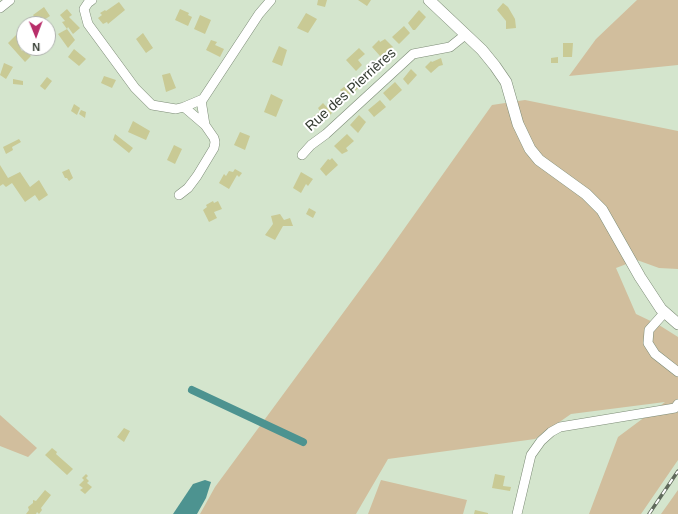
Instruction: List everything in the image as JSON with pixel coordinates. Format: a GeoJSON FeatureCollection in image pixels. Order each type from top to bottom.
{"type":"FeatureCollection","features":[{"type":"Feature","properties":{"kind":"street"},"geometry":{"type":"LineString","coordinates":[[0,8],[10,0]]}},
{"type":"Feature","properties":{"kind":"street"},"geometry":{"type":"LineString","coordinates":[[92,0],[84,9],[88,24],[139,93],[152,104],[167,108],[184,108],[201,100],[218,79],[259,14],[271,0]]}},
{"type":"Feature","properties":{"kind":"street"},"geometry":{"type":"LineString","coordinates":[[429,0],[495,66],[506,82],[523,136],[530,148],[539,160],[586,194],[602,210],[640,278],[665,312],[678,324]]}},
{"type":"Feature","properties":{"kind":"street","name":"Rue des Pierrières"},"geometry":{"type":"LineString","coordinates":[[302,155],[311,145],[326,134],[413,54],[450,47],[465,35]]}},
{"type":"Feature","properties":{"kind":"street"},"geometry":{"type":"LineString","coordinates":[[201,100],[205,125]]}},
{"type":"Feature","properties":{"kind":"street"},"geometry":{"type":"LineString","coordinates":[[179,195],[188,188],[197,176],[214,148],[214,138],[205,125],[184,108]]}},
{"type":"Feature","properties":{"kind":"street"},"geometry":{"type":"LineString","coordinates":[[665,312],[649,330],[648,343],[655,354],[678,372]]}},
{"type":"Feature","properties":{"kind":"street"},"geometry":{"type":"LineString","coordinates":[[517,514],[531,455],[541,441],[551,432],[560,427],[675,408],[678,404]]}},
{"type":"Feature","properties":{"kind":"shaded area"},"geometry":{"type":"Polygon","coordinates":[[[637,0],[678,0],[678,65],[569,76],[596,39],[637,0]]]}},
{"type":"Feature","properties":{"kind":"shaded area"},"geometry":{"type":"Polygon","coordinates":[[[525,100],[678,131],[678,269],[659,268],[637,260],[616,268],[636,314],[659,325],[678,337],[678,460],[641,514],[589,514],[618,437],[665,402],[571,414],[535,439],[388,459],[356,514],[200,514],[215,487],[382,260],[492,105],[525,100]]]}},
{"type":"Feature","properties":{"kind":"shaded area"},"geometry":{"type":"Polygon","coordinates":[[[0,415],[37,448],[28,457],[0,446],[0,415]]]}},
{"type":"Feature","properties":{"kind":"shaded area"},"geometry":{"type":"Polygon","coordinates":[[[381,480],[467,500],[463,514],[368,514],[381,480]]]}},
{"type":"Feature","properties":{"kind":"shaded area"},"geometry":{"type":"Polygon","coordinates":[[[678,490],[678,514],[661,514],[678,490]]]}},
{"type":"Feature","properties":{"kind":"water"},"geometry":{"type":"Polygon","coordinates":[[[205,480],[211,482],[206,498],[197,514],[173,514],[193,484],[205,480]]]}},
{"type":"Feature","properties":{"kind":"building"},"geometry":{"type":"Polygon","coordinates":[[[318,0],[327,0],[325,7],[317,5],[318,0]]]}},
{"type":"Feature","properties":{"kind":"building"},"geometry":{"type":"Polygon","coordinates":[[[358,0],[371,0],[367,6],[358,0]]]}},
{"type":"Feature","properties":{"kind":"building"},"geometry":{"type":"Polygon","coordinates":[[[119,2],[125,10],[108,24],[107,22],[103,24],[98,18],[102,15],[100,13],[105,10],[106,11],[119,2]]]}},
{"type":"Feature","properties":{"kind":"building"},"geometry":{"type":"Polygon","coordinates":[[[503,3],[508,7],[515,19],[516,28],[506,29],[506,21],[497,10],[503,3]]]}},
{"type":"Feature","properties":{"kind":"building"},"geometry":{"type":"Polygon","coordinates":[[[44,7],[50,16],[34,16],[33,15],[44,7]]]}},
{"type":"Feature","properties":{"kind":"building"},"geometry":{"type":"Polygon","coordinates":[[[67,9],[72,15],[69,17],[80,28],[73,34],[62,22],[65,21],[60,15],[67,9]]]}},
{"type":"Feature","properties":{"kind":"building"},"geometry":{"type":"Polygon","coordinates":[[[180,9],[189,13],[188,15],[192,17],[188,26],[175,20],[180,9]]]}},
{"type":"Feature","properties":{"kind":"building"},"geometry":{"type":"Polygon","coordinates":[[[419,10],[426,17],[415,30],[413,30],[408,23],[419,10]]]}},
{"type":"Feature","properties":{"kind":"building"},"geometry":{"type":"Polygon","coordinates":[[[306,13],[317,19],[308,33],[297,28],[306,13]]]}},
{"type":"Feature","properties":{"kind":"building"},"geometry":{"type":"Polygon","coordinates":[[[200,15],[211,20],[205,34],[194,29],[200,15]]]}},
{"type":"Feature","properties":{"kind":"building"},"geometry":{"type":"Polygon","coordinates":[[[404,26],[410,33],[399,44],[392,37],[404,26]]]}},
{"type":"Feature","properties":{"kind":"building"},"geometry":{"type":"Polygon","coordinates":[[[67,29],[75,40],[68,48],[58,34],[67,29]]]}},
{"type":"Feature","properties":{"kind":"building"},"geometry":{"type":"Polygon","coordinates":[[[143,33],[153,48],[146,53],[136,39],[143,33]]]}},
{"type":"Feature","properties":{"kind":"building"},"geometry":{"type":"Polygon","coordinates":[[[16,35],[16,52],[8,43],[16,35]]]}},
{"type":"Feature","properties":{"kind":"building"},"geometry":{"type":"Polygon","coordinates":[[[385,39],[393,47],[380,56],[372,47],[379,40],[380,42],[385,39]]]}},
{"type":"Feature","properties":{"kind":"building"},"geometry":{"type":"Polygon","coordinates":[[[211,40],[217,42],[215,45],[224,49],[220,57],[206,50],[211,40]]]}},
{"type":"Feature","properties":{"kind":"building"},"geometry":{"type":"Polygon","coordinates":[[[563,43],[573,43],[572,57],[563,57],[563,43]]]}},
{"type":"Feature","properties":{"kind":"building"},"geometry":{"type":"Polygon","coordinates":[[[279,46],[287,50],[282,66],[272,62],[279,46]]]}},
{"type":"Feature","properties":{"kind":"building"},"geometry":{"type":"Polygon","coordinates":[[[359,48],[365,54],[358,60],[362,65],[356,71],[346,60],[359,48]]]}},
{"type":"Feature","properties":{"kind":"building"},"geometry":{"type":"Polygon","coordinates":[[[74,49],[86,59],[79,66],[68,57],[74,49]]]}},
{"type":"Feature","properties":{"kind":"building"},"geometry":{"type":"Polygon","coordinates":[[[20,56],[31,56],[25,62],[20,56]]]}},
{"type":"Feature","properties":{"kind":"building"},"geometry":{"type":"Polygon","coordinates":[[[558,57],[558,63],[551,63],[551,58],[558,57]]]}},
{"type":"Feature","properties":{"kind":"building"},"geometry":{"type":"Polygon","coordinates":[[[441,58],[443,65],[439,66],[431,73],[425,67],[431,61],[432,62],[441,58]]]}},
{"type":"Feature","properties":{"kind":"building"},"geometry":{"type":"Polygon","coordinates":[[[4,63],[13,67],[6,79],[0,75],[4,63]]]}},
{"type":"Feature","properties":{"kind":"building"},"geometry":{"type":"Polygon","coordinates":[[[411,69],[417,75],[408,85],[403,79],[411,69]]]}},
{"type":"Feature","properties":{"kind":"building"},"geometry":{"type":"Polygon","coordinates":[[[170,73],[176,88],[166,92],[162,75],[170,73]]]}},
{"type":"Feature","properties":{"kind":"building"},"geometry":{"type":"Polygon","coordinates":[[[104,76],[116,80],[112,88],[101,83],[104,76]]]}},
{"type":"Feature","properties":{"kind":"building"},"geometry":{"type":"Polygon","coordinates":[[[47,77],[52,81],[45,90],[40,86],[47,77]]]}},
{"type":"Feature","properties":{"kind":"building"},"geometry":{"type":"Polygon","coordinates":[[[13,79],[23,81],[23,85],[13,84],[13,79]]]}},
{"type":"Feature","properties":{"kind":"building"},"geometry":{"type":"Polygon","coordinates":[[[352,81],[359,88],[346,97],[340,90],[352,81]]]}},
{"type":"Feature","properties":{"kind":"building"},"geometry":{"type":"Polygon","coordinates":[[[395,82],[402,90],[390,101],[383,93],[395,82]]]}},
{"type":"Feature","properties":{"kind":"building"},"geometry":{"type":"Polygon","coordinates":[[[271,94],[283,100],[276,117],[264,112],[271,94]]]}},
{"type":"Feature","properties":{"kind":"building"},"geometry":{"type":"Polygon","coordinates":[[[380,100],[386,107],[374,117],[368,110],[380,100]]]}},
{"type":"Feature","properties":{"kind":"building"},"geometry":{"type":"Polygon","coordinates":[[[323,103],[332,113],[319,125],[313,117],[320,111],[318,108],[323,103]]]}},
{"type":"Feature","properties":{"kind":"building"},"geometry":{"type":"Polygon","coordinates":[[[74,104],[80,108],[77,115],[71,111],[74,104]]]}},
{"type":"Feature","properties":{"kind":"building"},"geometry":{"type":"Polygon","coordinates":[[[81,110],[86,112],[85,118],[79,114],[81,110]]]}},
{"type":"Feature","properties":{"kind":"building"},"geometry":{"type":"Polygon","coordinates":[[[359,115],[366,122],[358,133],[350,125],[359,115]]]}},
{"type":"Feature","properties":{"kind":"building"},"geometry":{"type":"Polygon","coordinates":[[[133,121],[150,131],[146,140],[128,132],[133,121]]]}},
{"type":"Feature","properties":{"kind":"building"},"geometry":{"type":"Polygon","coordinates":[[[240,132],[250,136],[245,150],[234,145],[240,132]]]}},
{"type":"Feature","properties":{"kind":"building"},"geometry":{"type":"Polygon","coordinates":[[[115,134],[133,148],[129,153],[113,140],[115,134]]]}},
{"type":"Feature","properties":{"kind":"building"},"geometry":{"type":"Polygon","coordinates":[[[347,134],[354,141],[346,148],[348,151],[342,154],[334,146],[347,134]]]}},
{"type":"Feature","properties":{"kind":"building"},"geometry":{"type":"Polygon","coordinates":[[[19,139],[21,142],[12,147],[13,150],[6,154],[3,147],[19,139]]]}},
{"type":"Feature","properties":{"kind":"building"},"geometry":{"type":"Polygon","coordinates":[[[174,145],[182,149],[175,164],[167,160],[174,145]]]}},
{"type":"Feature","properties":{"kind":"building"},"geometry":{"type":"Polygon","coordinates":[[[332,158],[338,165],[326,176],[320,169],[328,159],[330,160],[332,158]]]}},
{"type":"Feature","properties":{"kind":"building"},"geometry":{"type":"Polygon","coordinates":[[[0,165],[8,178],[20,172],[30,187],[39,180],[48,195],[39,201],[35,195],[25,202],[12,183],[6,187],[3,184],[0,186],[0,165]]]}},
{"type":"Feature","properties":{"kind":"building"},"geometry":{"type":"Polygon","coordinates":[[[69,169],[73,178],[69,181],[65,178],[62,172],[69,169]]]}},
{"type":"Feature","properties":{"kind":"building"},"geometry":{"type":"Polygon","coordinates":[[[235,169],[242,173],[239,177],[237,175],[229,189],[219,183],[224,174],[226,176],[229,171],[233,172],[235,169]]]}},
{"type":"Feature","properties":{"kind":"building"},"geometry":{"type":"Polygon","coordinates":[[[301,172],[313,179],[308,186],[306,184],[301,193],[293,188],[301,172]]]}},
{"type":"Feature","properties":{"kind":"building"},"geometry":{"type":"Polygon","coordinates":[[[213,201],[214,203],[218,201],[222,209],[214,212],[217,218],[209,222],[203,210],[207,207],[206,205],[213,201]]]}},
{"type":"Feature","properties":{"kind":"building"},"geometry":{"type":"Polygon","coordinates":[[[309,208],[316,212],[313,218],[306,214],[309,208]]]}},
{"type":"Feature","properties":{"kind":"building"},"geometry":{"type":"Polygon","coordinates":[[[280,214],[284,220],[290,218],[293,226],[283,226],[275,240],[265,235],[273,224],[271,216],[280,214]]]}},
{"type":"Feature","properties":{"kind":"building"},"geometry":{"type":"Polygon","coordinates":[[[124,428],[130,431],[124,442],[117,437],[124,428]]]}},
{"type":"Feature","properties":{"kind":"building"},"geometry":{"type":"Polygon","coordinates":[[[52,448],[57,452],[56,454],[73,469],[67,475],[45,455],[52,448]]]}},
{"type":"Feature","properties":{"kind":"building"},"geometry":{"type":"Polygon","coordinates":[[[86,474],[88,476],[86,478],[89,481],[87,483],[92,487],[85,494],[80,490],[83,488],[79,485],[84,480],[82,478],[86,474]]]}},
{"type":"Feature","properties":{"kind":"building"},"geometry":{"type":"Polygon","coordinates":[[[495,474],[505,476],[503,486],[511,487],[510,491],[492,488],[495,474]]]}},
{"type":"Feature","properties":{"kind":"building"},"geometry":{"type":"Polygon","coordinates":[[[45,490],[51,495],[41,508],[42,510],[39,514],[37,512],[36,514],[26,514],[29,510],[28,507],[33,503],[33,500],[36,501],[45,490]]]}},
{"type":"Feature","properties":{"kind":"building"},"geometry":{"type":"Polygon","coordinates":[[[475,510],[488,513],[488,514],[474,514],[475,510]]]}},
{"type":"Feature","properties":{"kind":"waterway"},"geometry":{"type":"LineString","coordinates":[[192,390],[303,442]]}},
{"type":"Feature","properties":{"kind":"railway"},"geometry":{"type":"LineString","coordinates":[[649,514],[678,471]]}}]}
